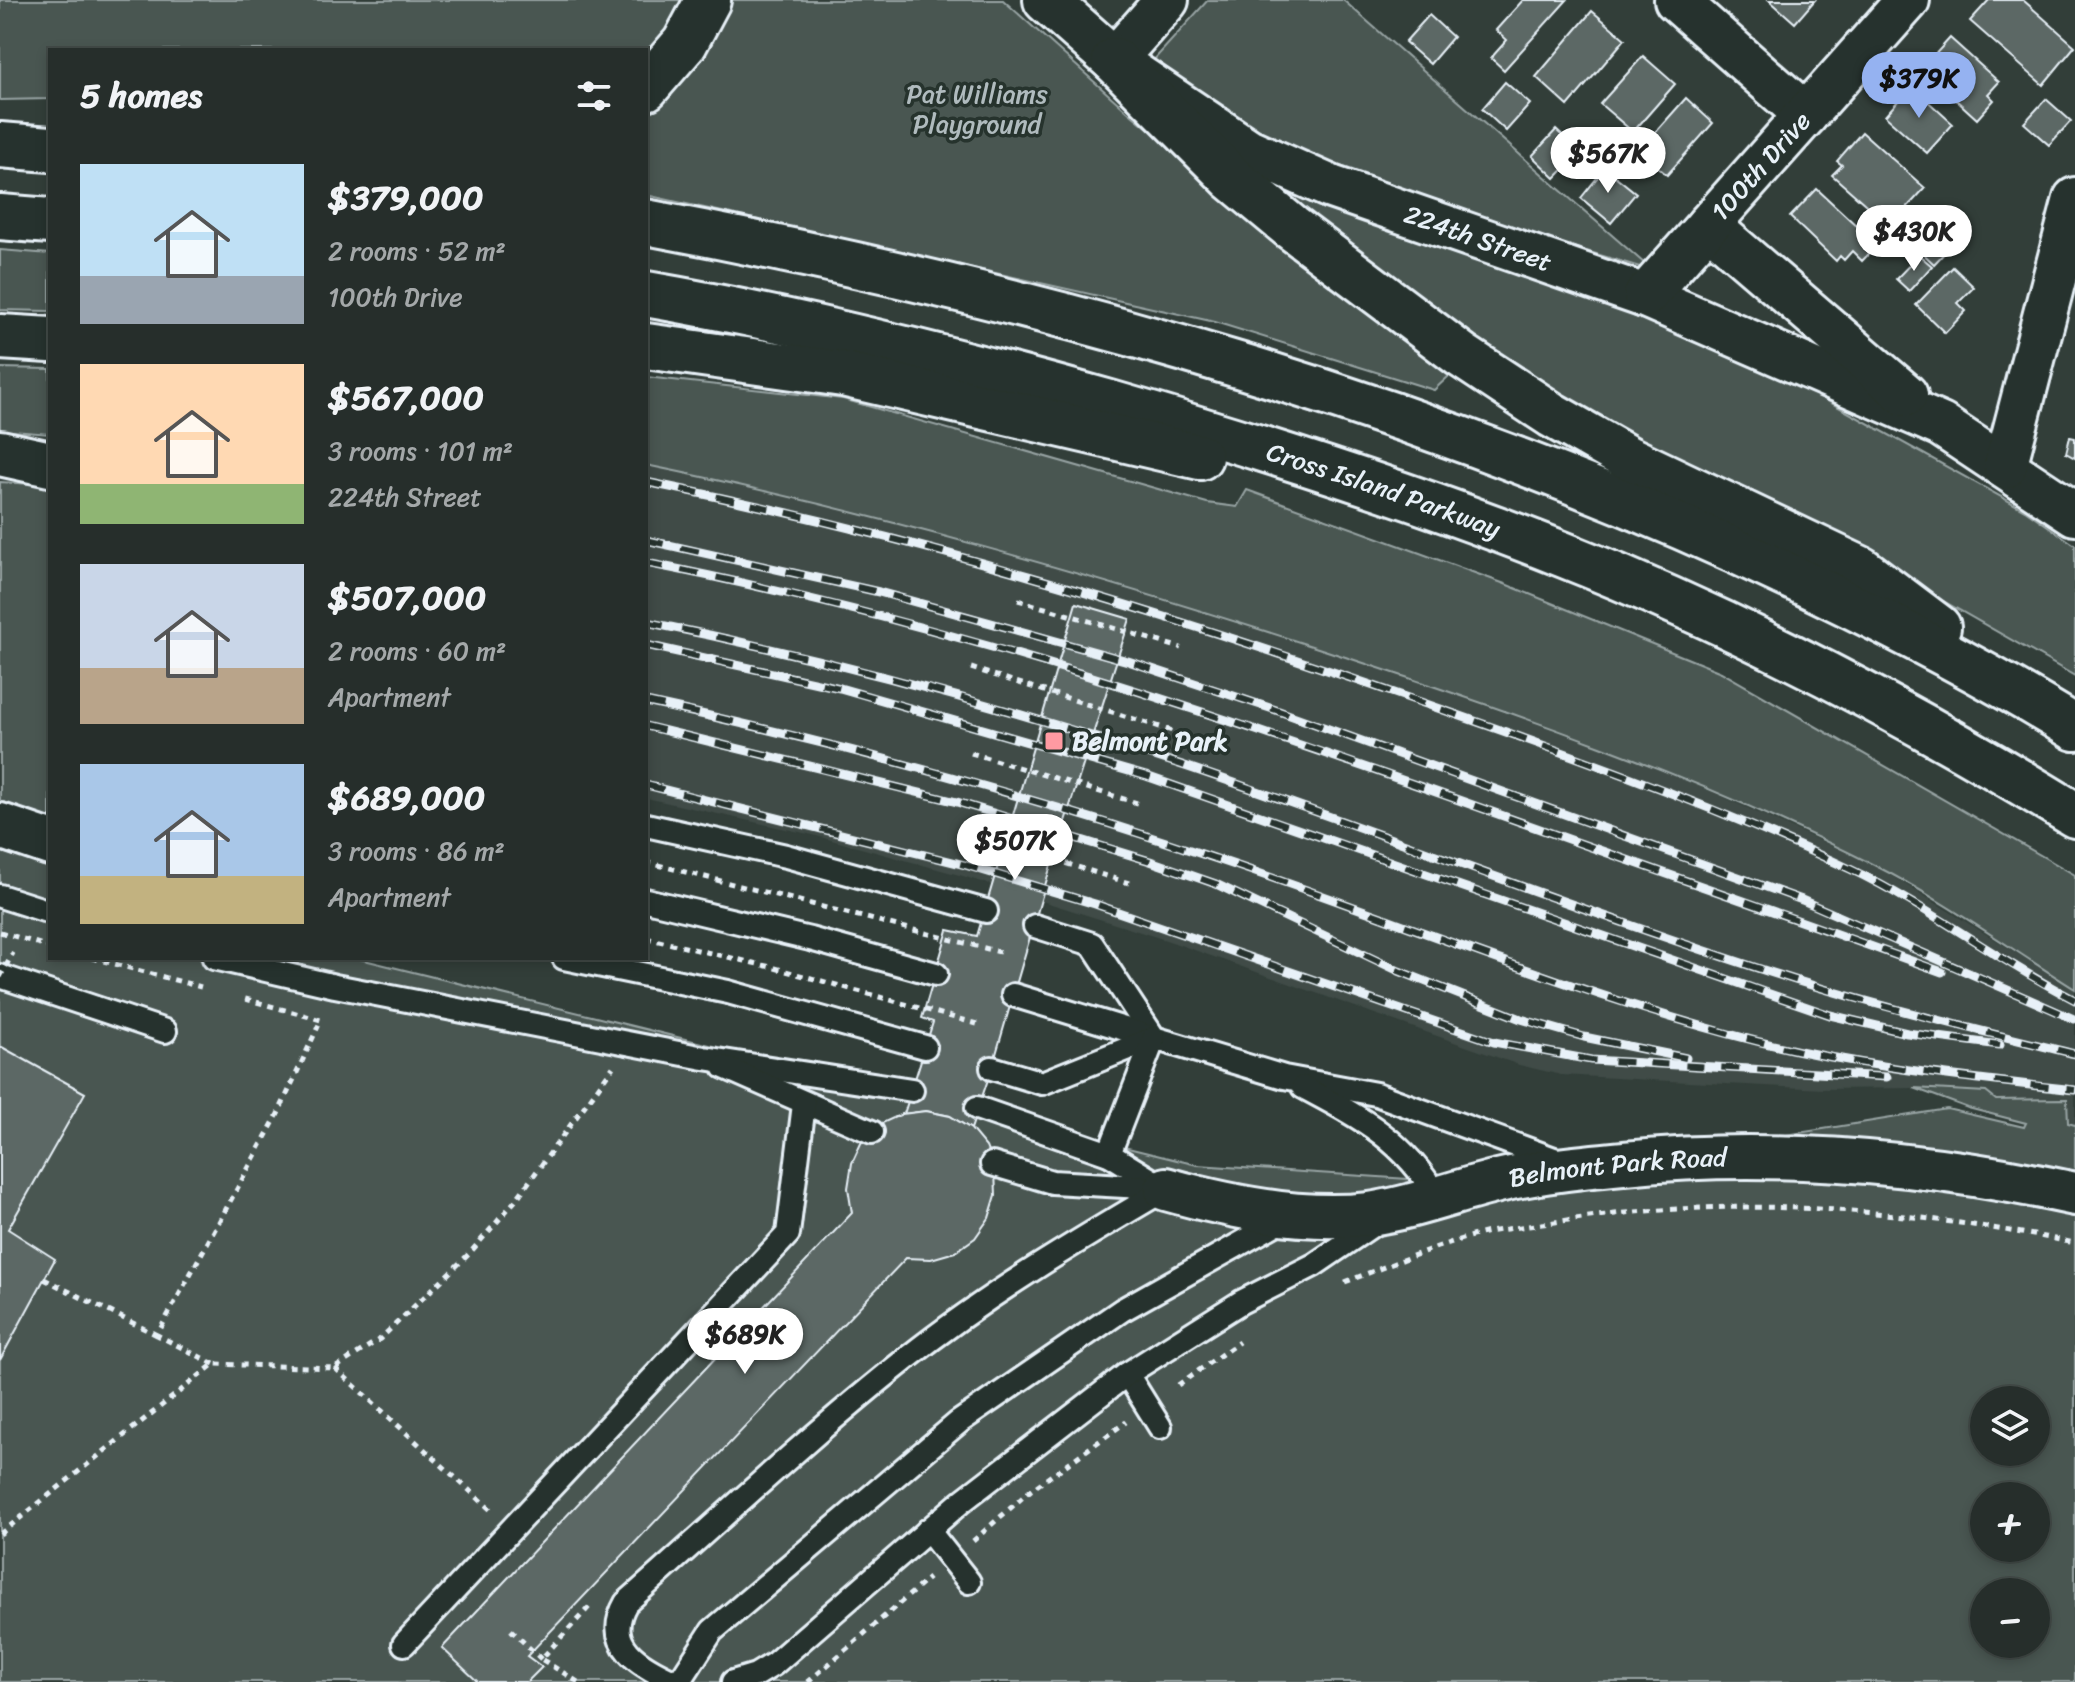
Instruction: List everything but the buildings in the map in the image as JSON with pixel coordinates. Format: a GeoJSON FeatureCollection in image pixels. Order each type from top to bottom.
{"type":"FeatureCollection","features":[{"type":"Feature","properties":{"kind":"main road"},"geometry":{"type":"LineString","coordinates":[[648,86],[685,43],[708,0]]}},
{"type":"Feature","properties":{"kind":"main road","name":"224th Street"},"geometry":{"type":"LineString","coordinates":[[1046,0],[1114,60]]}},
{"type":"Feature","properties":{"kind":"main road"},"geometry":{"type":"LineString","coordinates":[[1114,60],[1232,178],[1291,227],[1461,355],[1552,415],[1629,459],[1861,569],[2062,719]]}},
{"type":"Feature","properties":{"kind":"main road"},"geometry":{"type":"LineString","coordinates":[[0,144],[48,141]]}},
{"type":"Feature","properties":{"kind":"main road"},"geometry":{"type":"LineString","coordinates":[[0,144],[48,149]]}},
{"type":"Feature","properties":{"kind":"main road"},"geometry":{"type":"LineString","coordinates":[[0,217],[48,221]]}},
{"type":"Feature","properties":{"kind":"main road"},"geometry":{"type":"LineString","coordinates":[[648,222],[837,259],[1047,310],[1374,408],[1560,476],[1760,562],[1954,659],[2062,719]]}},
{"type":"Feature","properties":{"kind":"main road","name":"Cross Island Parkway"},"geometry":{"type":"LineString","coordinates":[[648,294],[929,354],[1242,442],[1435,506],[1564,554],[1697,611],[1848,686],[1997,767],[2075,815]]}},
{"type":"Feature","properties":{"kind":"main road"},"geometry":{"type":"LineString","coordinates":[[0,337],[48,340]]}},
{"type":"Feature","properties":{"kind":"main road"},"geometry":{"type":"LineString","coordinates":[[648,346],[843,374],[1066,428],[1435,506]]}},
{"type":"Feature","properties":{"kind":"main road"},"geometry":{"type":"LineString","coordinates":[[0,452],[48,451]]}},
{"type":"Feature","properties":{"kind":"main road"},"geometry":{"type":"LineString","coordinates":[[0,452],[48,464]]}},
{"type":"Feature","properties":{"kind":"main road"},"geometry":{"type":"LineString","coordinates":[[0,826],[48,842]]}},
{"type":"Feature","properties":{"kind":"street"},"geometry":{"type":"LineString","coordinates":[[1114,60],[1167,0]]}},
{"type":"Feature","properties":{"kind":"street"},"geometry":{"type":"LineString","coordinates":[[1676,0],[1806,115]]}},
{"type":"Feature","properties":{"kind":"street","name":"100th Drive"},"geometry":{"type":"LineString","coordinates":[[1645,296],[1908,0]]}},
{"type":"Feature","properties":{"kind":"street","name":"224th Street"},"geometry":{"type":"LineString","coordinates":[[1114,60],[1248,150],[1293,171],[1645,296],[1941,425]]}},
{"type":"Feature","properties":{"kind":"street"},"geometry":{"type":"LineString","coordinates":[[2005,467],[2075,199]]}},
{"type":"Feature","properties":{"kind":"street","name":"224th Street"},"geometry":{"type":"LineString","coordinates":[[1708,225],[1941,425],[2075,514]]}},
{"type":"Feature","properties":{"kind":"street","name":"Belmont Park Road"},"geometry":{"type":"LineString","coordinates":[[1166,1189],[1204,1199],[1294,1214],[1370,1214],[1502,1180],[1687,1158],[1849,1160],[1969,1174],[2075,1194]]}},
{"type":"Feature","properties":{"kind":"lane"},"geometry":{"type":"LineString","coordinates":[[648,825],[786,856],[986,911]]}},
{"type":"Feature","properties":{"kind":"lane"},"geometry":{"type":"LineString","coordinates":[[0,896],[48,911]]}},
{"type":"Feature","properties":{"kind":"lane"},"geometry":{"type":"LineString","coordinates":[[648,900],[810,939],[936,974]]}},
{"type":"Feature","properties":{"kind":"lane"},"geometry":{"type":"LineString","coordinates":[[1035,926],[1092,944],[1154,1038]]}},
{"type":"Feature","properties":{"kind":"lane"},"geometry":{"type":"LineString","coordinates":[[223,960],[348,989],[704,1058],[912,1090]]}},
{"type":"Feature","properties":{"kind":"lane"},"geometry":{"type":"LineString","coordinates":[[574,960],[728,992],[925,1047]]}},
{"type":"Feature","properties":{"kind":"lane"},"geometry":{"type":"LineString","coordinates":[[0,976],[165,1031]]}},
{"type":"Feature","properties":{"kind":"lane"},"geometry":{"type":"LineString","coordinates":[[1013,995],[1284,1077],[1376,1094],[1577,1169]]}},
{"type":"Feature","properties":{"kind":"lane"},"geometry":{"type":"LineString","coordinates":[[992,1068],[1042,1083],[1154,1038]]}},
{"type":"Feature","properties":{"kind":"lane"},"geometry":{"type":"LineString","coordinates":[[1109,1154],[1154,1038]]}},
{"type":"Feature","properties":{"kind":"lane"},"geometry":{"type":"LineString","coordinates":[[704,1058],[872,1132]]}},
{"type":"Feature","properties":{"kind":"lane"},"geometry":{"type":"LineString","coordinates":[[733,1682],[756,1675],[774,1664],[1009,1463],[1127,1374],[1241,1302],[1314,1265],[1418,1202],[1421,1170],[1384,1133],[1284,1077]]}},
{"type":"Feature","properties":{"kind":"lane"},"geometry":{"type":"LineString","coordinates":[[404,1644],[788,1234],[804,1104]]}},
{"type":"Feature","properties":{"kind":"lane"},"geometry":{"type":"LineString","coordinates":[[977,1108],[1109,1154],[1166,1189]]}},
{"type":"Feature","properties":{"kind":"lane"},"geometry":{"type":"LineString","coordinates":[[992,1164],[1052,1182],[1166,1189]]}},
{"type":"Feature","properties":{"kind":"lane"},"geometry":{"type":"LineString","coordinates":[[1166,1189],[1019,1277],[906,1359],[790,1456],[626,1603],[617,1618],[618,1638],[641,1663],[677,1682],[712,1631],[959,1422],[1122,1310],[1294,1214]]}},
{"type":"Feature","properties":{"kind":"lane"},"geometry":{"type":"LineString","coordinates":[[1127,1374],[1160,1427]]}},
{"type":"Feature","properties":{"kind":"lane"},"geometry":{"type":"LineString","coordinates":[[928,1530],[969,1582]]}},
{"type":"Feature","properties":{"kind":"path"},"geometry":{"type":"LineString","coordinates":[[1018,600],[1181,648]]}},
{"type":"Feature","properties":{"kind":"path"},"geometry":{"type":"LineString","coordinates":[[971,668],[1176,732]]}},
{"type":"Feature","properties":{"kind":"path"},"geometry":{"type":"LineString","coordinates":[[971,753],[1137,803]]}},
{"type":"Feature","properties":{"kind":"path"},"geometry":{"type":"LineString","coordinates":[[1032,853],[1129,883]]}},
{"type":"Feature","properties":{"kind":"path"},"geometry":{"type":"LineString","coordinates":[[648,862],[1000,952]]}},
{"type":"Feature","properties":{"kind":"path"},"geometry":{"type":"LineString","coordinates":[[0,932],[48,946]]}},
{"type":"Feature","properties":{"kind":"path"},"geometry":{"type":"LineString","coordinates":[[648,938],[840,985],[977,1024]]}},
{"type":"Feature","properties":{"kind":"path"},"geometry":{"type":"LineString","coordinates":[[0,976],[13,953]]}},
{"type":"Feature","properties":{"kind":"path"},"geometry":{"type":"LineString","coordinates":[[157,1335],[278,1114],[321,1020]]}},
{"type":"Feature","properties":{"kind":"path"},"geometry":{"type":"LineString","coordinates":[[44,1279],[214,1364],[335,1368],[380,1339],[469,1254],[515,1201],[610,1075],[621,1040]]}},
{"type":"Feature","properties":{"kind":"path"},"geometry":{"type":"LineString","coordinates":[[1330,1288],[1468,1237],[1656,1209],[1777,1207],[1874,1211],[1955,1219],[2075,1243]]}},
{"type":"Feature","properties":{"kind":"path"},"geometry":{"type":"LineString","coordinates":[[1178,1385],[1250,1334]]}},
{"type":"Feature","properties":{"kind":"path"},"geometry":{"type":"LineString","coordinates":[[0,1534],[214,1364]]}},
{"type":"Feature","properties":{"kind":"path"},"geometry":{"type":"LineString","coordinates":[[335,1368],[495,1514],[514,1525]]}},
{"type":"Feature","properties":{"kind":"path"},"geometry":{"type":"LineString","coordinates":[[966,1547],[1031,1490],[1132,1418]]}},
{"type":"Feature","properties":{"kind":"path"},"geometry":{"type":"LineString","coordinates":[[808,1682],[934,1574]]}},
{"type":"Feature","properties":{"kind":"path"},"geometry":{"type":"LineString","coordinates":[[541,1659],[598,1597]]}},
{"type":"Feature","properties":{"kind":"path"},"geometry":{"type":"LineString","coordinates":[[511,1630],[541,1659],[578,1682]]}},
{"type":"Feature","properties":{"kind":"shaded area"},"geometry":{"type":"Polygon","coordinates":[[[648,465],[787,494],[1062,569],[1235,621],[1405,677],[1650,764],[1874,865],[2075,989],[2075,1125],[2068,1124],[2067,1099],[1996,1100],[1986,1092],[1914,1088],[1823,1089],[1561,1075],[1519,1065],[1169,941],[963,876],[813,835],[648,798],[648,465]]]}},
{"type":"Feature","properties":{"kind":"green space"},"geometry":{"type":"Polygon","coordinates":[[[0,0],[683,0],[660,46],[648,56],[648,48],[48,48],[48,99],[0,100],[0,0]]]}},
{"type":"Feature","properties":{"kind":"green space","name":"Pat Williams Playground"},"geometry":{"type":"Polygon","coordinates":[[[727,0],[1003,0],[1127,111],[1450,375],[1434,390],[1215,322],[648,195],[648,110],[695,62],[727,0]]]}},
{"type":"Feature","properties":{"kind":"green space"},"geometry":{"type":"Polygon","coordinates":[[[1208,0],[1343,0],[1653,271],[1364,184],[1258,132],[1151,63],[1208,0]]]}},
{"type":"Feature","properties":{"kind":"green space"},"geometry":{"type":"Polygon","coordinates":[[[1275,189],[1675,330],[1808,390],[2025,510],[2075,545],[2075,676],[1915,585],[1669,467],[1414,310],[1275,189]]]}},
{"type":"Feature","properties":{"kind":"green space"},"geometry":{"type":"Polygon","coordinates":[[[0,250],[48,254],[48,311],[0,310],[0,250]]]}},
{"type":"Feature","properties":{"kind":"green space"},"geometry":{"type":"Polygon","coordinates":[[[0,368],[48,369],[48,434],[0,430],[0,368]]]}},
{"type":"Feature","properties":{"kind":"green space"},"geometry":{"type":"Polygon","coordinates":[[[648,377],[843,399],[1207,503],[1237,507],[1247,490],[1505,584],[1721,672],[2075,875],[2075,989],[1949,908],[1872,864],[1738,801],[1601,746],[1321,649],[1154,596],[902,525],[648,465],[648,377]]]}},
{"type":"Feature","properties":{"kind":"green space"},"geometry":{"type":"Polygon","coordinates":[[[0,482],[48,485],[48,825],[0,811],[0,482]]]}},
{"type":"Feature","properties":{"kind":"green space"},"geometry":{"type":"Polygon","coordinates":[[[0,851],[48,866],[48,960],[364,960],[1197,1165],[1484,1184],[1947,1109],[2024,1127],[2026,1123],[1968,1108],[1914,1088],[1986,1092],[1996,1100],[2067,1099],[2068,1123],[2075,1125],[2075,1682],[0,1682],[0,851]]]}},
{"type":"Feature","properties":{"kind":"railway"},"geometry":{"type":"LineString","coordinates":[[648,482],[839,525],[1030,576],[1312,665],[1574,757],[1741,821],[1850,869],[2075,1000]]}},
{"type":"Feature","properties":{"kind":"railway"},"geometry":{"type":"LineString","coordinates":[[648,540],[879,592],[1128,661],[1276,710],[1802,900],[2074,1019]]}},
{"type":"Feature","properties":{"kind":"railway"},"geometry":{"type":"LineString","coordinates":[[648,563],[869,614],[1089,676],[1307,747],[1942,972]]}},
{"type":"Feature","properties":{"kind":"railway"},"geometry":{"type":"LineString","coordinates":[[648,622],[849,668],[1050,723],[1182,765],[1740,962],[1884,1006],[2075,1054]]}},
{"type":"Feature","properties":{"kind":"railway"},"geometry":{"type":"LineString","coordinates":[[648,645],[840,688],[1146,776],[1830,1015],[1907,1033],[2000,1045]]}},
{"type":"Feature","properties":{"kind":"railway"},"geometry":{"type":"LineString","coordinates":[[648,702],[861,753],[1074,813],[1278,880],[1599,994],[1729,1034],[1858,1062],[2075,1090]]}},
{"type":"Feature","properties":{"kind":"railway"},"geometry":{"type":"LineString","coordinates":[[648,726],[957,802],[1150,861],[1216,884],[1399,971],[1521,1019],[1584,1037],[1686,1058]]}},
{"type":"Feature","properties":{"kind":"railway"},"geometry":{"type":"LineString","coordinates":[[648,786],[965,865],[1095,904],[1494,1042],[1591,1060],[1887,1077]]}},
{"type":"Feature","properties":{"kind":"place","name":"Belmont Park"},"geometry":{"type":"Point","coordinates":[1054,741]}}]}
